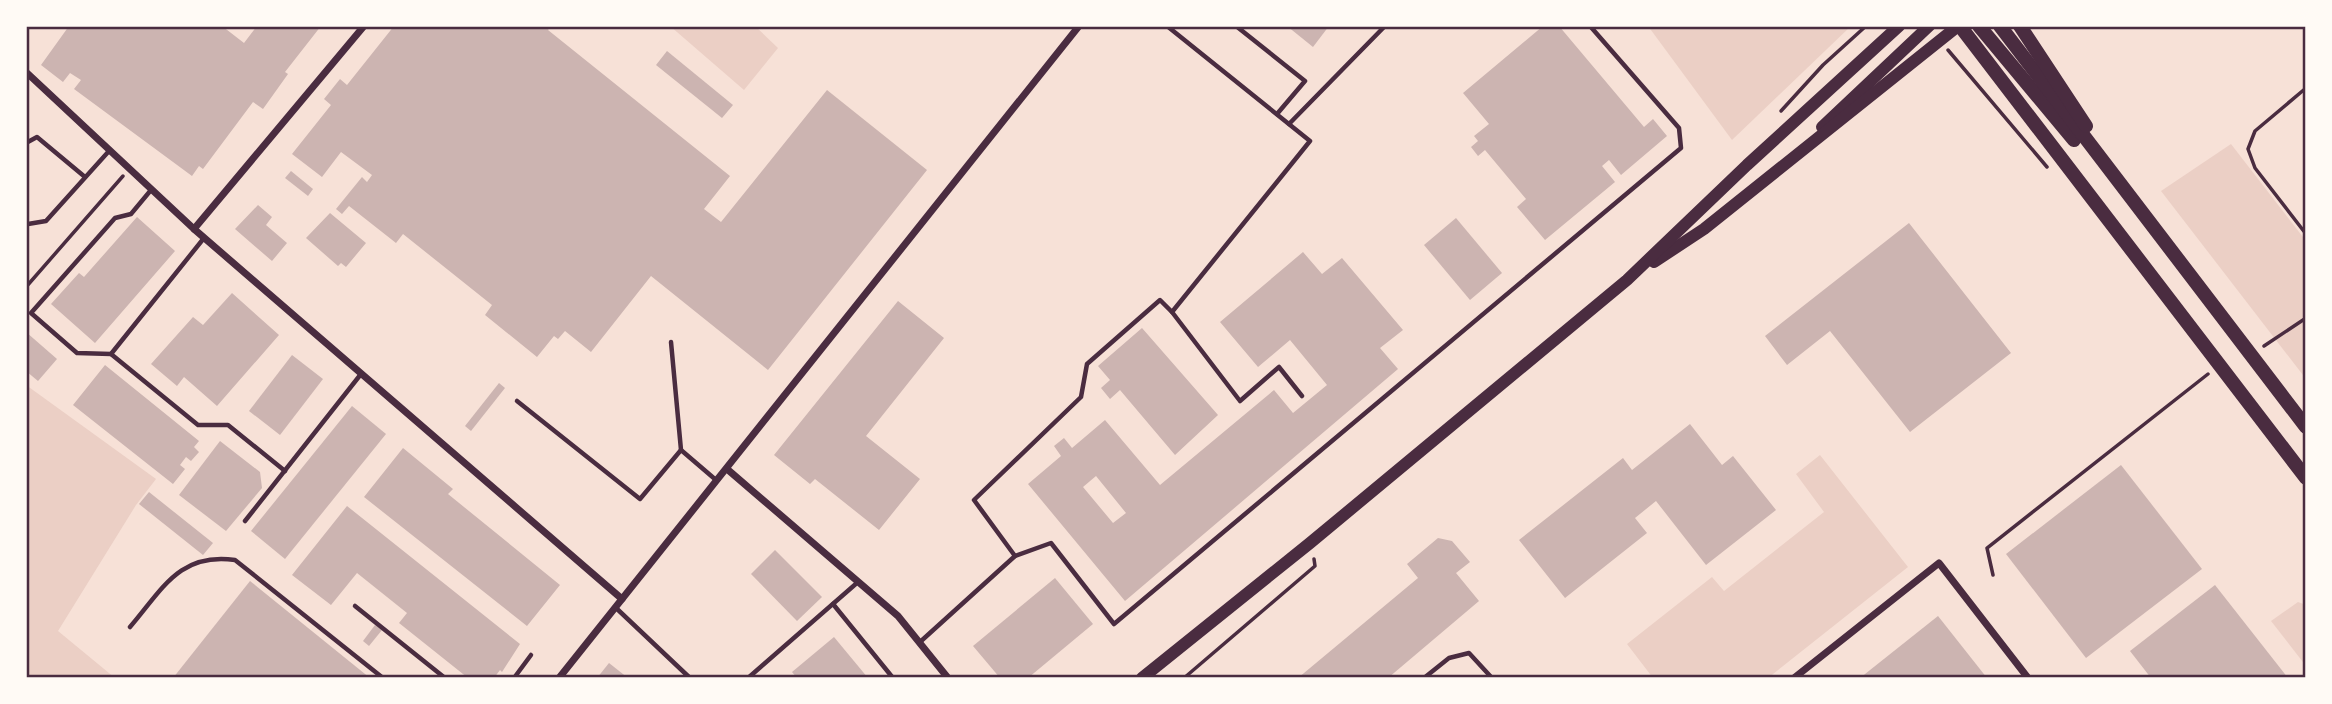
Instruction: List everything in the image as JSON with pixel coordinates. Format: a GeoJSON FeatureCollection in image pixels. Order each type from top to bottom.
{"type":"FeatureCollection","features":[{"type":"Feature","properties":{"kind":"main road"},"geometry":{"type":"LineString","coordinates":[[1142,678],[1628,280],[1746,165],[1899,26]]}},
{"type":"Feature","properties":{"kind":"main road"},"geometry":{"type":"LineString","coordinates":[[1777,172],[1929,26]]}},
{"type":"Feature","properties":{"kind":"main road"},"geometry":{"type":"LineString","coordinates":[[1628,280],[1704,229],[1959,26],[2306,478]]}},
{"type":"Feature","properties":{"kind":"main road"},"geometry":{"type":"LineString","coordinates":[[1969,26],[1973,44]]}},
{"type":"Feature","properties":{"kind":"main road"},"geometry":{"type":"LineString","coordinates":[[1979,26],[2175,259]]}},
{"type":"Feature","properties":{"kind":"main road"},"geometry":{"type":"LineString","coordinates":[[2000,26],[2175,259],[2306,427]]}},
{"type":"Feature","properties":{"kind":"main road"},"geometry":{"type":"LineString","coordinates":[[2020,26],[2175,259]]}},
{"type":"Feature","properties":{"kind":"street"},"geometry":{"type":"LineString","coordinates":[[194,229],[364,26]]}},
{"type":"Feature","properties":{"kind":"street"},"geometry":{"type":"LineString","coordinates":[[559,678],[1079,26]]}},
{"type":"Feature","properties":{"kind":"street"},"geometry":{"type":"LineString","coordinates":[[26,72],[204,238],[622,599]]}},
{"type":"Feature","properties":{"kind":"street"},"geometry":{"type":"LineString","coordinates":[[727,469],[898,616],[945,677]]}},
{"type":"Feature","properties":{"kind":"street"},"geometry":{"type":"LineString","coordinates":[[1794,678],[1939,563],[2028,678]]}},
{"type":"Feature","properties":{"kind":"lane"},"geometry":{"type":"LineString","coordinates":[[1167,26],[1311,141],[1172,312]]}},
{"type":"Feature","properties":{"kind":"lane"},"geometry":{"type":"LineString","coordinates":[[1237,26],[1305,81],[1277,114]]}},
{"type":"Feature","properties":{"kind":"lane"},"geometry":{"type":"LineString","coordinates":[[1289,124],[1385,26]]}},
{"type":"Feature","properties":{"kind":"lane"},"geometry":{"type":"LineString","coordinates":[[919,642],[1015,556],[1051,543],[1114,624],[1681,148],[1679,128],[1590,26]]}},
{"type":"Feature","properties":{"kind":"lane"},"geometry":{"type":"LineString","coordinates":[[26,143],[37,137],[85,177]]}},
{"type":"Feature","properties":{"kind":"lane"},"geometry":{"type":"LineString","coordinates":[[27,224],[46,221],[109,150]]}},
{"type":"Feature","properties":{"kind":"lane"},"geometry":{"type":"LineString","coordinates":[[151,190],[131,214],[116,218],[31,313],[77,354],[111,354],[198,425],[228,425],[285,471]]}},
{"type":"Feature","properties":{"kind":"lane"},"geometry":{"type":"LineString","coordinates":[[111,354],[204,238]]}},
{"type":"Feature","properties":{"kind":"lane"},"geometry":{"type":"LineString","coordinates":[[1015,556],[974,500],[1081,397],[1087,364],[1160,300],[1240,401],[1279,367],[1302,396]]}},
{"type":"Feature","properties":{"kind":"lane"},"geometry":{"type":"LineString","coordinates":[[671,342],[681,450],[717,481]]}},
{"type":"Feature","properties":{"kind":"lane"},"geometry":{"type":"LineString","coordinates":[[245,521],[361,374]]}},
{"type":"Feature","properties":{"kind":"lane"},"geometry":{"type":"LineString","coordinates":[[517,401],[640,499],[681,450]]}},
{"type":"Feature","properties":{"kind":"lane"},"geometry":{"type":"LineString","coordinates":[[130,627],[181,568],[204,561],[234,560],[383,678]]}},
{"type":"Feature","properties":{"kind":"lane"},"geometry":{"type":"LineString","coordinates":[[748,678],[859,581]]}},
{"type":"Feature","properties":{"kind":"lane"},"geometry":{"type":"LineString","coordinates":[[833,604],[893,678]]}},
{"type":"Feature","properties":{"kind":"lane"},"geometry":{"type":"LineString","coordinates":[[355,606],[445,678]]}},
{"type":"Feature","properties":{"kind":"lane"},"geometry":{"type":"LineString","coordinates":[[615,607],[690,678]]}},
{"type":"Feature","properties":{"kind":"lane"},"geometry":{"type":"LineString","coordinates":[[1424,678],[1449,658],[1469,653],[1492,678]]}},
{"type":"Feature","properties":{"kind":"lane"},"geometry":{"type":"LineString","coordinates":[[514,678],[531,655]]}},
{"type":"Feature","properties":{"kind":"path"},"geometry":{"type":"LineString","coordinates":[[1781,112],[1823,65],[1866,26]]}},
{"type":"Feature","properties":{"kind":"path"},"geometry":{"type":"LineString","coordinates":[[2306,88],[2255,131],[2248,149],[2255,168],[2306,234]]}},
{"type":"Feature","properties":{"kind":"path"},"geometry":{"type":"LineString","coordinates":[[26,286],[129,169]]}},
{"type":"Feature","properties":{"kind":"path"},"geometry":{"type":"LineString","coordinates":[[2250,356],[2306,318]]}},
{"type":"Feature","properties":{"kind":"path"},"geometry":{"type":"LineString","coordinates":[[1993,575],[1987,548],[2220,365]]}},
{"type":"Feature","properties":{"kind":"path"},"geometry":{"type":"LineString","coordinates":[[1184,678],[1315,566],[1310,543]]}},
{"type":"Feature","properties":{"kind":"shaded area"},"geometry":{"type":"Polygon","coordinates":[[[670,26],[755,26],[778,48],[744,90],[670,26]]]}},
{"type":"Feature","properties":{"kind":"shaded area"},"geometry":{"type":"Polygon","coordinates":[[[1648,26],[1851,26],[1732,140],[1648,26]]]}},
{"type":"Feature","properties":{"kind":"shaded area"},"geometry":{"type":"Polygon","coordinates":[[[2231,144],[2306,241],[2306,379],[2161,191],[2231,144]]]}},
{"type":"Feature","properties":{"kind":"shaded area"},"geometry":{"type":"Polygon","coordinates":[[[26,385],[156,479],[136,505],[58,631],[115,678],[26,678],[26,385]]]}},
{"type":"Feature","properties":{"kind":"shaded area"},"geometry":{"type":"Polygon","coordinates":[[[1820,455],[1908,567],[1768,678],[1653,678],[1627,644],[1712,577],[1724,591],[1824,512],[1796,474],[1820,455]]]}},
{"type":"Feature","properties":{"kind":"shaded area"},"geometry":{"type":"Polygon","coordinates":[[[2298,602],[2306,605],[2306,666],[2271,621],[2298,602]]]}},
{"type":"Feature","properties":{"kind":"building"},"geometry":{"type":"Polygon","coordinates":[[[69,26],[222,26],[244,43],[257,26],[321,26],[285,72],[288,74],[263,109],[253,102],[203,169],[199,166],[192,176],[74,89],[81,80],[70,73],[63,82],[41,65],[69,26]]]}},
{"type":"Feature","properties":{"kind":"building"},"geometry":{"type":"Polygon","coordinates":[[[394,26],[551,26],[548,30],[730,176],[704,209],[721,222],[827,90],[927,170],[768,370],[651,276],[591,352],[565,331],[558,339],[554,336],[537,357],[485,315],[492,305],[403,234],[396,243],[349,206],[342,214],[336,209],[362,177],[367,182],[372,175],[341,152],[322,177],[292,154],[331,105],[324,99],[340,79],[347,85],[394,26]]]}},
{"type":"Feature","properties":{"kind":"building"},"geometry":{"type":"Polygon","coordinates":[[[1287,26],[1329,26],[1313,47],[1287,26]]]}},
{"type":"Feature","properties":{"kind":"building"},"geometry":{"type":"Polygon","coordinates":[[[1543,26],[1559,26],[1644,127],[1653,119],[1667,136],[1621,175],[1609,160],[1602,166],[1615,182],[1545,240],[1517,207],[1526,199],[1485,150],[1478,156],[1471,147],[1478,141],[1474,136],[1489,124],[1463,93],[1543,26]]]}},
{"type":"Feature","properties":{"kind":"building"},"geometry":{"type":"Polygon","coordinates":[[[667,51],[733,105],[722,118],[656,65],[667,51]]]}},
{"type":"Feature","properties":{"kind":"building"},"geometry":{"type":"Polygon","coordinates":[[[291,171],[313,189],[308,196],[285,178],[291,171]]]}},
{"type":"Feature","properties":{"kind":"building"},"geometry":{"type":"Polygon","coordinates":[[[258,205],[272,217],[266,225],[287,243],[272,261],[235,229],[258,205]]]}},
{"type":"Feature","properties":{"kind":"building"},"geometry":{"type":"Polygon","coordinates":[[[330,213],[366,243],[346,267],[341,263],[338,266],[306,238],[330,213]]]}},
{"type":"Feature","properties":{"kind":"building"},"geometry":{"type":"Polygon","coordinates":[[[137,217],[175,251],[95,343],[51,304],[79,273],[84,277],[137,217]]]}},
{"type":"Feature","properties":{"kind":"building"},"geometry":{"type":"Polygon","coordinates":[[[1456,218],[1502,273],[1470,300],[1424,245],[1456,218]]]}},
{"type":"Feature","properties":{"kind":"building"},"geometry":{"type":"Polygon","coordinates":[[[1909,223],[2011,353],[1910,432],[1830,331],[1787,365],[1765,336],[1909,223]]]}},
{"type":"Feature","properties":{"kind":"building"},"geometry":{"type":"Polygon","coordinates":[[[1303,252],[1322,274],[1342,258],[1403,330],[1380,348],[1398,369],[1125,601],[1028,484],[1061,456],[1054,446],[1064,438],[1072,448],[1105,420],[1160,485],[1274,390],[1293,413],[1327,385],[1290,340],[1258,367],[1220,322],[1303,252]],[[1096,476],[1083,487],[1113,523],[1126,513],[1096,476]]]}},
{"type":"Feature","properties":{"kind":"building"},"geometry":{"type":"Polygon","coordinates":[[[232,293],[279,335],[217,406],[184,377],[177,386],[151,364],[193,317],[203,325],[232,293]]]}},
{"type":"Feature","properties":{"kind":"building"},"geometry":{"type":"Polygon","coordinates":[[[898,301],[944,338],[866,436],[920,479],[879,530],[815,479],[810,484],[774,455],[898,301]]]}},
{"type":"Feature","properties":{"kind":"building"},"geometry":{"type":"Polygon","coordinates":[[[1142,328],[1218,415],[1175,455],[1120,390],[1110,399],[1101,388],[1110,380],[1098,366],[1142,328]]]}},
{"type":"Feature","properties":{"kind":"building"},"geometry":{"type":"Polygon","coordinates":[[[26,332],[57,359],[38,381],[26,371],[26,332]]]}},
{"type":"Feature","properties":{"kind":"building"},"geometry":{"type":"Polygon","coordinates":[[[292,355],[323,379],[280,435],[249,411],[292,355]]]}},
{"type":"Feature","properties":{"kind":"building"},"geometry":{"type":"Polygon","coordinates":[[[105,365],[199,441],[194,447],[199,452],[191,461],[186,457],[180,465],[185,469],[173,484],[73,405],[105,365]]]}},
{"type":"Feature","properties":{"kind":"building"},"geometry":{"type":"Polygon","coordinates":[[[499,383],[505,388],[471,431],[465,426],[499,383]]]}},
{"type":"Feature","properties":{"kind":"building"},"geometry":{"type":"Polygon","coordinates":[[[352,406],[386,434],[285,559],[251,531],[352,406]]]}},
{"type":"Feature","properties":{"kind":"building"},"geometry":{"type":"Polygon","coordinates":[[[1690,424],[1722,465],[1733,456],[1776,510],[1706,565],[1656,501],[1635,518],[1647,533],[1565,598],[1519,540],[1623,458],[1632,470],[1690,424]]]}},
{"type":"Feature","properties":{"kind":"building"},"geometry":{"type":"Polygon","coordinates":[[[220,441],[260,472],[262,488],[226,531],[179,495],[220,441]]]}},
{"type":"Feature","properties":{"kind":"building"},"geometry":{"type":"Polygon","coordinates":[[[403,448],[453,489],[448,494],[560,585],[527,626],[364,497],[403,448]]]}},
{"type":"Feature","properties":{"kind":"building"},"geometry":{"type":"Polygon","coordinates":[[[2121,465],[2202,569],[2086,658],[2006,554],[2121,465]]]}},
{"type":"Feature","properties":{"kind":"building"},"geometry":{"type":"Polygon","coordinates":[[[149,492],[213,543],[203,555],[139,504],[149,492]]]}},
{"type":"Feature","properties":{"kind":"building"},"geometry":{"type":"Polygon","coordinates":[[[347,506],[520,644],[502,672],[500,670],[494,678],[468,678],[399,623],[407,613],[357,573],[331,605],[292,575],[347,506]]]}},
{"type":"Feature","properties":{"kind":"building"},"geometry":{"type":"Polygon","coordinates":[[[1438,538],[1452,541],[1470,562],[1456,573],[1479,601],[1388,678],[1298,678],[1418,578],[1407,564],[1438,538]]]}},
{"type":"Feature","properties":{"kind":"building"},"geometry":{"type":"Polygon","coordinates":[[[775,550],[822,597],[797,621],[751,574],[775,550]]]}},
{"type":"Feature","properties":{"kind":"building"},"geometry":{"type":"Polygon","coordinates":[[[1055,578],[1093,624],[1028,678],[1000,678],[973,646],[1055,578]]]}},
{"type":"Feature","properties":{"kind":"building"},"geometry":{"type":"Polygon","coordinates":[[[250,581],[370,678],[173,678],[250,581]]]}},
{"type":"Feature","properties":{"kind":"building"},"geometry":{"type":"Polygon","coordinates":[[[2215,585],[2288,678],[2151,678],[2130,651],[2215,585]]]}},
{"type":"Feature","properties":{"kind":"building"},"geometry":{"type":"Polygon","coordinates":[[[1938,616],[1987,678],[1860,678],[1938,616]]]}},
{"type":"Feature","properties":{"kind":"building"},"geometry":{"type":"Polygon","coordinates":[[[375,625],[382,630],[369,646],[363,641],[375,625]]]}},
{"type":"Feature","properties":{"kind":"building"},"geometry":{"type":"Polygon","coordinates":[[[834,637],[868,678],[797,678],[792,672],[834,637]]]}},
{"type":"Feature","properties":{"kind":"building"},"geometry":{"type":"Polygon","coordinates":[[[609,663],[628,678],[597,678],[609,663]]]}}]}
